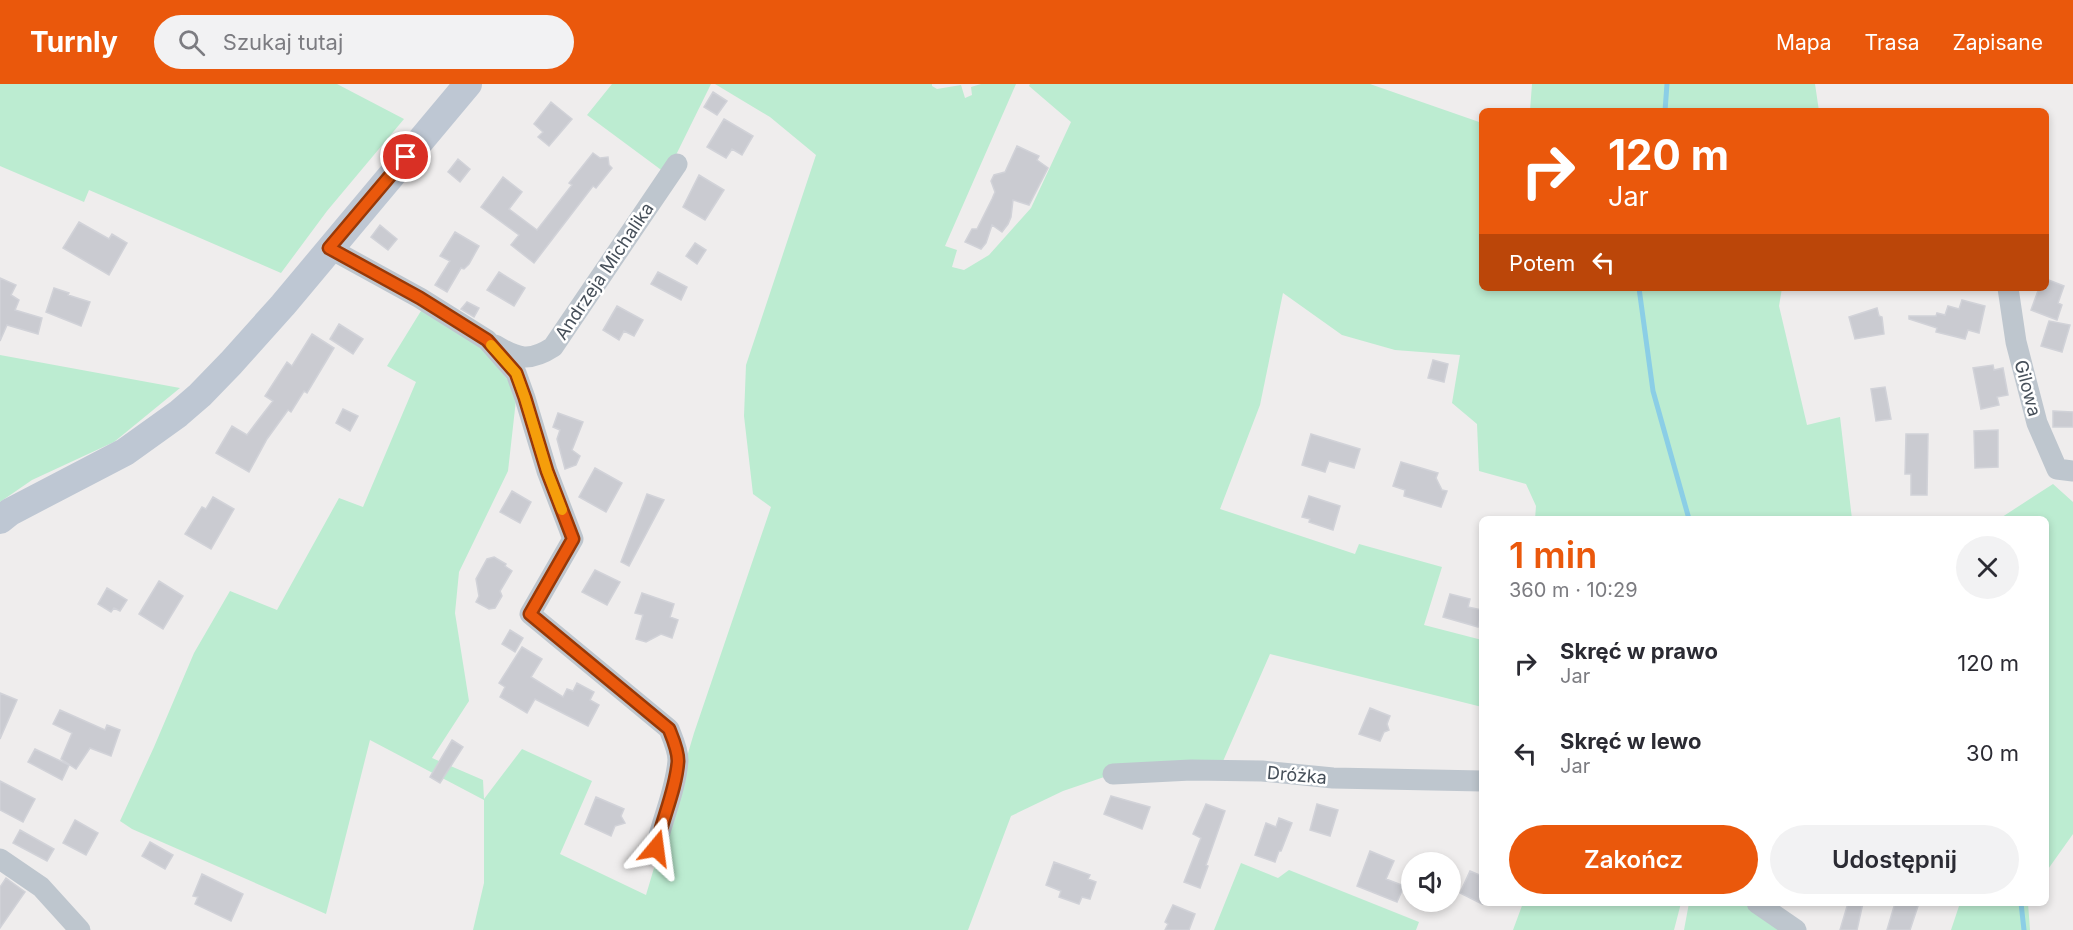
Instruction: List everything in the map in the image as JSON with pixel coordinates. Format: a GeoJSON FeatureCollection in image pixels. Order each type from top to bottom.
{"type":"FeatureCollection","features":[{"type":"Feature","properties":{"kind":"street"},"geometry":{"type":"LineString","coordinates":[[0,520],[10,512],[125,452],[182,410],[231,363],[468,84]]}},
{"type":"Feature","properties":{"kind":"street","name":"Andrzeja Michalika"},"geometry":{"type":"LineString","coordinates":[[329,248],[420,298],[512,356],[538,357],[553,347],[676,164]]}},
{"type":"Feature","properties":{"kind":"street","name":"Gilowa"},"geometry":{"type":"LineString","coordinates":[[2008,291],[2016,342],[2037,423],[2057,469],[2073,471]]}},
{"type":"Feature","properties":{"kind":"street"},"geometry":{"type":"LineString","coordinates":[[487,340],[516,373],[547,471],[573,539],[530,614],[669,729],[675,744],[678,759],[670,799],[656,848]]}},
{"type":"Feature","properties":{"kind":"street","name":"Dróżka"},"geometry":{"type":"LineString","coordinates":[[1113,774],[1191,770],[1262,771],[1333,778],[1479,781]]}},
{"type":"Feature","properties":{"kind":"street"},"geometry":{"type":"LineString","coordinates":[[0,859],[41,887],[80,930]]}},
{"type":"Feature","properties":{"kind":"street"},"geometry":{"type":"LineString","coordinates":[[1761,906],[1796,930]]}},
{"type":"Feature","properties":{"kind":"green space"},"geometry":{"type":"Polygon","coordinates":[[[0,84],[337,84],[404,119],[327,211],[281,273],[89,190],[84,202],[0,166],[0,84]]]}},
{"type":"Feature","properties":{"kind":"green space"},"geometry":{"type":"Polygon","coordinates":[[[612,84],[711,84],[675,157],[664,172],[587,115],[612,84]]]}},
{"type":"Feature","properties":{"kind":"green space"},"geometry":{"type":"Polygon","coordinates":[[[715,84],[932,84],[937,89],[961,85],[965,98],[972,95],[971,87],[981,84],[1016,84],[945,246],[957,250],[952,267],[964,270],[989,255],[1031,208],[1071,122],[1029,86],[1030,84],[1370,84],[1479,122],[1479,291],[1782,291],[1779,306],[1807,425],[1840,417],[1852,516],[1535,516],[1536,506],[1526,484],[1479,471],[1477,424],[1452,403],[1460,355],[1395,350],[1342,335],[1283,293],[1260,405],[1220,509],[1355,554],[1359,544],[1442,567],[1424,625],[1479,639],[1479,706],[1270,654],[1220,768],[1110,775],[1063,791],[1011,816],[968,930],[473,930],[484,883],[484,800],[370,740],[326,914],[132,829],[120,821],[194,653],[230,591],[277,610],[339,498],[363,507],[416,382],[387,366],[424,306],[471,335],[517,391],[508,471],[459,572],[455,613],[469,701],[432,758],[483,780],[484,799],[522,749],[592,781],[560,854],[646,895],[694,733],[771,507],[753,494],[744,416],[746,365],[816,155],[770,117],[715,84]]]}},
{"type":"Feature","properties":{"kind":"green space"},"geometry":{"type":"Polygon","coordinates":[[[1532,84],[1815,84],[1819,108],[1530,108],[1532,84]]]}},
{"type":"Feature","properties":{"kind":"green space"},"geometry":{"type":"Polygon","coordinates":[[[0,355],[180,388],[114,442],[32,480],[0,502],[0,355]]]}},
{"type":"Feature","properties":{"kind":"green space"},"geometry":{"type":"Polygon","coordinates":[[[2053,484],[2073,502],[2073,834],[2049,868],[2049,516],[2004,516],[2053,484]]]}},
{"type":"Feature","properties":{"kind":"green space"},"geometry":{"type":"Polygon","coordinates":[[[1241,863],[1278,878],[1289,870],[1419,922],[1416,930],[1214,930],[1241,863]]]}},
{"type":"Feature","properties":{"kind":"green space"},"geometry":{"type":"Polygon","coordinates":[[[1522,906],[1680,906],[1674,930],[1513,930],[1522,906]]]}},
{"type":"Feature","properties":{"kind":"green space"},"geometry":{"type":"Polygon","coordinates":[[[1688,906],[1751,906],[1781,930],[1684,930],[1688,906]]]}},
{"type":"Feature","properties":{"kind":"green space"},"geometry":{"type":"Polygon","coordinates":[[[1959,906],[2028,906],[2030,930],[1951,930],[1959,906]]]}},
{"type":"Feature","properties":{"kind":"building"},"geometry":{"type":"Polygon","coordinates":[[[713,92],[727,101],[717,115],[704,107],[713,92]]]}},
{"type":"Feature","properties":{"kind":"building"},"geometry":{"type":"Polygon","coordinates":[[[551,102],[572,119],[549,146],[538,137],[543,132],[534,124],[551,102]]]}},
{"type":"Feature","properties":{"kind":"building"},"geometry":{"type":"Polygon","coordinates":[[[724,119],[753,136],[742,155],[732,149],[726,158],[707,147],[724,119]]]}},
{"type":"Feature","properties":{"kind":"building"},"geometry":{"type":"Polygon","coordinates":[[[1017,146],[1039,156],[1037,160],[1048,168],[1029,205],[1013,200],[1008,224],[1002,232],[992,225],[986,243],[981,249],[965,242],[972,229],[977,229],[992,199],[995,192],[991,181],[994,175],[1005,172],[1017,146]]]}},
{"type":"Feature","properties":{"kind":"building"},"geometry":{"type":"Polygon","coordinates":[[[593,153],[600,158],[608,157],[612,168],[596,188],[593,186],[534,263],[511,245],[519,235],[481,207],[503,177],[522,192],[509,209],[537,230],[572,185],[569,183],[593,153]]]}},
{"type":"Feature","properties":{"kind":"building"},"geometry":{"type":"Polygon","coordinates":[[[458,159],[470,169],[460,182],[448,172],[458,159]]]}},
{"type":"Feature","properties":{"kind":"building"},"geometry":{"type":"Polygon","coordinates":[[[699,175],[724,190],[705,220],[683,207],[699,175]]]}},
{"type":"Feature","properties":{"kind":"building"},"geometry":{"type":"Polygon","coordinates":[[[79,222],[109,239],[112,234],[127,243],[109,275],[63,248],[79,222]]]}},
{"type":"Feature","properties":{"kind":"building"},"geometry":{"type":"Polygon","coordinates":[[[380,225],[397,239],[388,250],[371,237],[380,225]]]}},
{"type":"Feature","properties":{"kind":"building"},"geometry":{"type":"Polygon","coordinates":[[[455,232],[479,246],[469,264],[464,269],[461,268],[447,292],[435,285],[450,261],[440,256],[455,232]]]}},
{"type":"Feature","properties":{"kind":"building"},"geometry":{"type":"Polygon","coordinates":[[[695,243],[706,250],[697,264],[686,256],[695,243]]]}},
{"type":"Feature","properties":{"kind":"building"},"geometry":{"type":"Polygon","coordinates":[[[499,272],[525,288],[514,306],[487,290],[499,272]]]}},
{"type":"Feature","properties":{"kind":"building"},"geometry":{"type":"Polygon","coordinates":[[[658,272],[687,287],[681,300],[651,284],[658,272]]]}},
{"type":"Feature","properties":{"kind":"building"},"geometry":{"type":"Polygon","coordinates":[[[0,278],[16,285],[11,295],[19,300],[15,310],[42,318],[38,334],[7,325],[0,341],[0,278]]]}},
{"type":"Feature","properties":{"kind":"building"},"geometry":{"type":"Polygon","coordinates":[[[2049,280],[2064,286],[2058,303],[2062,305],[2057,320],[2031,310],[2038,291],[2049,291],[2049,280]]]}},
{"type":"Feature","properties":{"kind":"building"},"geometry":{"type":"Polygon","coordinates":[[[54,288],[90,302],[81,326],[46,312],[54,288]]]}},
{"type":"Feature","properties":{"kind":"building"},"geometry":{"type":"Polygon","coordinates":[[[1962,300],[1985,306],[1979,333],[1968,330],[1965,339],[1936,332],[1937,328],[1909,319],[1909,316],[1936,316],[1937,313],[1945,315],[1948,306],[1959,309],[1962,300]]]}},
{"type":"Feature","properties":{"kind":"building"},"geometry":{"type":"Polygon","coordinates":[[[467,302],[479,308],[474,317],[461,309],[467,302]]]}},
{"type":"Feature","properties":{"kind":"building"},"geometry":{"type":"Polygon","coordinates":[[[617,306],[643,320],[634,336],[624,331],[619,340],[603,330],[617,306]]]}},
{"type":"Feature","properties":{"kind":"building"},"geometry":{"type":"Polygon","coordinates":[[[1877,308],[1879,316],[1882,317],[1884,334],[1855,339],[1849,317],[1877,308]]]}},
{"type":"Feature","properties":{"kind":"building"},"geometry":{"type":"Polygon","coordinates":[[[2049,321],[2070,325],[2062,352],[2041,346],[2049,321]]]}},
{"type":"Feature","properties":{"kind":"building"},"geometry":{"type":"Polygon","coordinates":[[[339,324],[363,339],[353,354],[330,339],[339,324]]]}},
{"type":"Feature","properties":{"kind":"building"},"geometry":{"type":"Polygon","coordinates":[[[312,334],[334,348],[307,393],[304,391],[291,412],[288,410],[267,439],[249,472],[216,453],[232,426],[247,435],[273,401],[265,396],[287,362],[292,366],[312,334]]]}},
{"type":"Feature","properties":{"kind":"building"},"geometry":{"type":"Polygon","coordinates":[[[1433,360],[1448,364],[1444,382],[1428,378],[1433,360]]]}},
{"type":"Feature","properties":{"kind":"building"},"geometry":{"type":"Polygon","coordinates":[[[1993,365],[1994,370],[2003,368],[2008,395],[1997,397],[1999,405],[1981,409],[1973,368],[1993,365]]]}},
{"type":"Feature","properties":{"kind":"building"},"geometry":{"type":"Polygon","coordinates":[[[1885,387],[1891,419],[1876,421],[1871,389],[1885,387]]]}},
{"type":"Feature","properties":{"kind":"building"},"geometry":{"type":"Polygon","coordinates":[[[343,409],[358,416],[350,431],[336,423],[343,409]]]}},
{"type":"Feature","properties":{"kind":"building"},"geometry":{"type":"Polygon","coordinates":[[[2053,411],[2073,412],[2073,427],[2053,427],[2053,411]]]}},
{"type":"Feature","properties":{"kind":"building"},"geometry":{"type":"Polygon","coordinates":[[[558,413],[583,422],[572,450],[580,456],[576,465],[565,469],[557,439],[560,430],[553,427],[558,413]]]}},
{"type":"Feature","properties":{"kind":"building"},"geometry":{"type":"Polygon","coordinates":[[[1998,430],[1998,467],[1975,468],[1974,431],[1998,430]]]}},
{"type":"Feature","properties":{"kind":"building"},"geometry":{"type":"Polygon","coordinates":[[[1311,434],[1360,449],[1354,468],[1329,461],[1325,472],[1302,465],[1311,434]]]}},
{"type":"Feature","properties":{"kind":"building"},"geometry":{"type":"Polygon","coordinates":[[[1906,434],[1928,434],[1927,495],[1911,495],[1911,474],[1905,474],[1906,434]]]}},
{"type":"Feature","properties":{"kind":"building"},"geometry":{"type":"Polygon","coordinates":[[[1401,462],[1438,473],[1436,478],[1442,490],[1447,491],[1441,507],[1404,496],[1405,490],[1393,486],[1401,462]]]}},
{"type":"Feature","properties":{"kind":"building"},"geometry":{"type":"Polygon","coordinates":[[[595,468],[622,483],[606,512],[579,497],[595,468]]]}},
{"type":"Feature","properties":{"kind":"building"},"geometry":{"type":"Polygon","coordinates":[[[512,491],[531,502],[520,523],[500,512],[512,491]]]}},
{"type":"Feature","properties":{"kind":"building"},"geometry":{"type":"Polygon","coordinates":[[[647,494],[664,500],[629,566],[621,562],[647,494]]]}},
{"type":"Feature","properties":{"kind":"building"},"geometry":{"type":"Polygon","coordinates":[[[1309,496],[1340,506],[1333,530],[1309,522],[1310,519],[1302,517],[1309,496]]]}},
{"type":"Feature","properties":{"kind":"building"},"geometry":{"type":"Polygon","coordinates":[[[213,497],[234,509],[211,549],[185,534],[202,507],[206,509],[213,497]]]}},
{"type":"Feature","properties":{"kind":"building"},"geometry":{"type":"Polygon","coordinates":[[[494,557],[506,564],[505,566],[512,571],[500,591],[502,596],[495,608],[489,609],[476,602],[479,596],[476,579],[487,559],[494,557]]]}},
{"type":"Feature","properties":{"kind":"building"},"geometry":{"type":"Polygon","coordinates":[[[595,570],[620,582],[607,605],[582,592],[595,570]]]}},
{"type":"Feature","properties":{"kind":"building"},"geometry":{"type":"Polygon","coordinates":[[[159,581],[183,596],[163,629],[139,614],[159,581]]]}},
{"type":"Feature","properties":{"kind":"building"},"geometry":{"type":"Polygon","coordinates":[[[107,588],[127,600],[120,611],[114,608],[111,612],[98,604],[107,588]]]}},
{"type":"Feature","properties":{"kind":"building"},"geometry":{"type":"Polygon","coordinates":[[[642,593],[674,604],[670,617],[678,620],[672,638],[661,634],[646,642],[636,639],[643,615],[635,613],[642,593]]]}},
{"type":"Feature","properties":{"kind":"building"},"geometry":{"type":"Polygon","coordinates":[[[1450,594],[1470,599],[1468,607],[1479,609],[1478,627],[1443,617],[1450,594]]]}},
{"type":"Feature","properties":{"kind":"building"},"geometry":{"type":"Polygon","coordinates":[[[510,630],[523,638],[515,652],[502,644],[510,630]]]}},
{"type":"Feature","properties":{"kind":"building"},"geometry":{"type":"Polygon","coordinates":[[[522,647],[542,659],[531,677],[563,697],[567,689],[573,691],[577,683],[594,692],[590,700],[599,705],[588,726],[535,699],[527,713],[500,697],[505,687],[499,683],[522,647]]]}},
{"type":"Feature","properties":{"kind":"building"},"geometry":{"type":"Polygon","coordinates":[[[0,693],[17,700],[0,739],[0,693]]]}},
{"type":"Feature","properties":{"kind":"building"},"geometry":{"type":"Polygon","coordinates":[[[1370,708],[1390,716],[1387,724],[1389,730],[1384,732],[1380,741],[1359,734],[1370,708]]]}},
{"type":"Feature","properties":{"kind":"building"},"geometry":{"type":"Polygon","coordinates":[[[60,710],[105,730],[107,725],[120,730],[111,756],[90,748],[76,769],[61,759],[72,733],[53,724],[60,710]]]}},
{"type":"Feature","properties":{"kind":"building"},"geometry":{"type":"Polygon","coordinates":[[[452,740],[463,747],[440,783],[430,777],[452,740]]]}},
{"type":"Feature","properties":{"kind":"building"},"geometry":{"type":"Polygon","coordinates":[[[35,749],[69,765],[62,780],[28,762],[35,749]]]}},
{"type":"Feature","properties":{"kind":"building"},"geometry":{"type":"Polygon","coordinates":[[[0,781],[35,799],[23,822],[0,810],[0,781]]]}},
{"type":"Feature","properties":{"kind":"building"},"geometry":{"type":"Polygon","coordinates":[[[1111,796],[1150,807],[1142,829],[1104,814],[1111,796]]]}},
{"type":"Feature","properties":{"kind":"building"},"geometry":{"type":"Polygon","coordinates":[[[596,797],[624,809],[621,816],[625,823],[615,826],[611,836],[585,824],[596,797]]]}},
{"type":"Feature","properties":{"kind":"building"},"geometry":{"type":"Polygon","coordinates":[[[1206,804],[1225,811],[1200,888],[1184,882],[1201,838],[1193,834],[1206,804]]]}},
{"type":"Feature","properties":{"kind":"building"},"geometry":{"type":"Polygon","coordinates":[[[1317,804],[1338,810],[1330,836],[1310,830],[1317,804]]]}},
{"type":"Feature","properties":{"kind":"building"},"geometry":{"type":"Polygon","coordinates":[[[1279,818],[1292,823],[1275,862],[1255,855],[1266,823],[1276,827],[1279,818]]]}},
{"type":"Feature","properties":{"kind":"building"},"geometry":{"type":"Polygon","coordinates":[[[75,820],[98,833],[86,855],[63,843],[75,820]]]}},
{"type":"Feature","properties":{"kind":"building"},"geometry":{"type":"Polygon","coordinates":[[[20,830],[54,849],[47,861],[13,843],[20,830]]]}},
{"type":"Feature","properties":{"kind":"building"},"geometry":{"type":"Polygon","coordinates":[[[150,842],[173,855],[165,869],[142,856],[150,842]]]}},
{"type":"Feature","properties":{"kind":"building"},"geometry":{"type":"Polygon","coordinates":[[[1370,851],[1394,861],[1386,879],[1401,885],[1401,893],[1397,902],[1357,886],[1370,851]]]}},
{"type":"Feature","properties":{"kind":"building"},"geometry":{"type":"Polygon","coordinates":[[[1054,862],[1090,875],[1088,879],[1096,882],[1090,899],[1082,897],[1079,904],[1059,897],[1061,891],[1046,885],[1054,862]]]}},
{"type":"Feature","properties":{"kind":"building"},"geometry":{"type":"Polygon","coordinates":[[[1470,871],[1479,875],[1479,902],[1461,894],[1470,871]]]}},
{"type":"Feature","properties":{"kind":"building"},"geometry":{"type":"Polygon","coordinates":[[[202,874],[243,894],[231,921],[195,904],[198,897],[193,896],[202,874]]]}},
{"type":"Feature","properties":{"kind":"building"},"geometry":{"type":"Polygon","coordinates":[[[6,878],[25,892],[0,928],[0,887],[6,878]]]}},
{"type":"Feature","properties":{"kind":"building"},"geometry":{"type":"Polygon","coordinates":[[[1173,905],[1195,914],[1189,930],[1165,930],[1168,924],[1165,922],[1173,905]]]}},
{"type":"Feature","properties":{"kind":"building"},"geometry":{"type":"Polygon","coordinates":[[[1847,906],[1862,906],[1857,930],[1840,930],[1847,906]]]}},
{"type":"Feature","properties":{"kind":"building"},"geometry":{"type":"Polygon","coordinates":[[[1894,906],[1918,906],[1910,930],[1887,930],[1894,906]]]}},
{"type":"Feature","properties":{"kind":"waterway"},"geometry":{"type":"LineString","coordinates":[[1665,108],[1667,84]]}},
{"type":"Feature","properties":{"kind":"waterway"},"geometry":{"type":"LineString","coordinates":[[1639,291],[1653,391],[1688,516]]}},
{"type":"Feature","properties":{"kind":"waterway"},"geometry":{"type":"LineString","coordinates":[[2021,906],[2024,930]]}},
{"type":"Feature","properties":{"kind":"slow traffic"},"geometry":{"type":"LineString","coordinates":[[491,345],[516,373],[547,471],[562,510]]}},
{"type":"Feature","properties":{"kind":"route"},"geometry":{"type":"LineString","coordinates":[[406,157],[329,248],[420,298],[487,340],[516,373],[547,471],[573,539],[530,614],[669,729],[678,759],[670,799],[656,848]]}}]}
